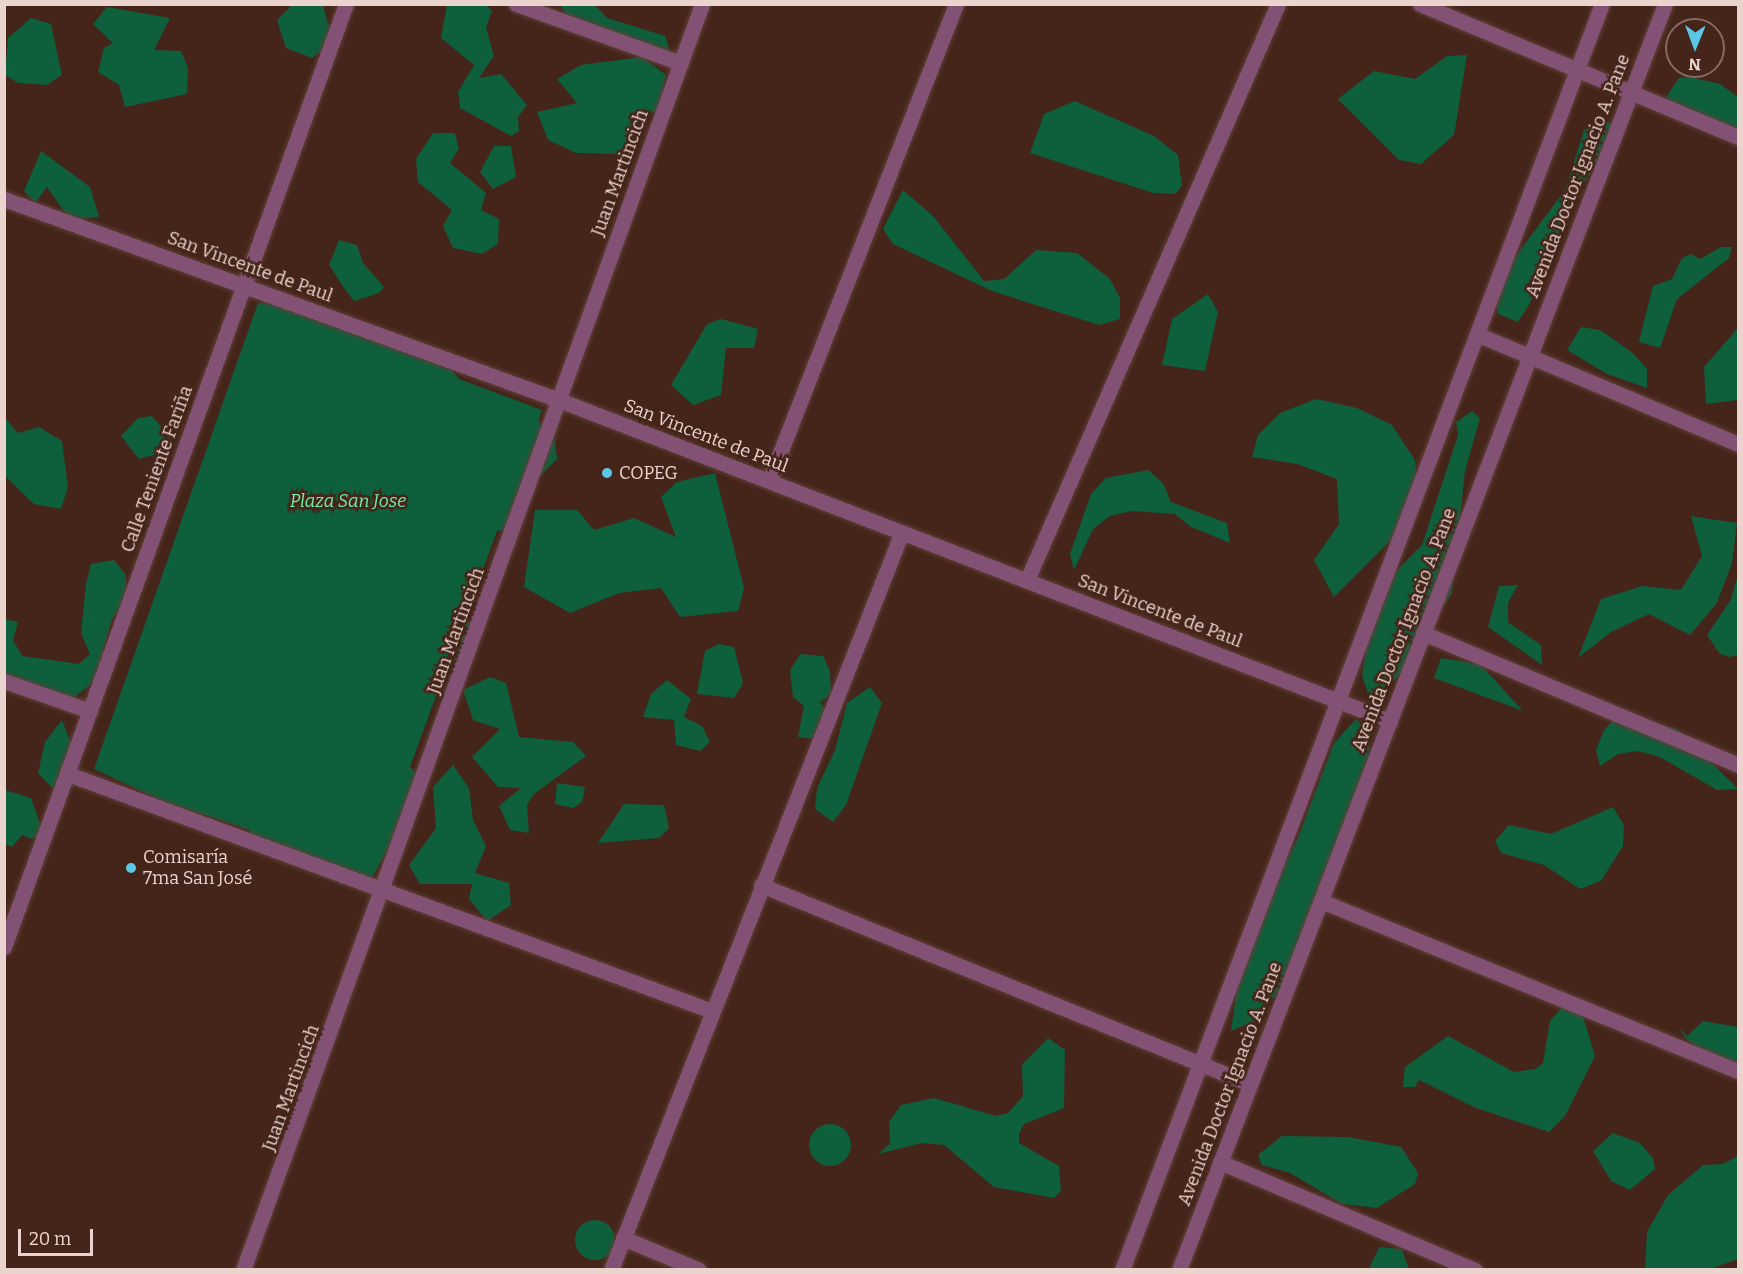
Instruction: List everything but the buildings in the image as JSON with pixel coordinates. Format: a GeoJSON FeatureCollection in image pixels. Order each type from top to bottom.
{"type":"FeatureCollection","features":[{"type":"Feature","properties":{"kind":"street","name":"Calle Teniente Fariña"},"geometry":{"type":"LineString","coordinates":[[4,947],[346,4]]}},
{"type":"Feature","properties":{"kind":"street"},"geometry":{"type":"LineString","coordinates":[[516,4],[681,63]]}},
{"type":"Feature","properties":{"kind":"street","name":"Juan Martincich"},"geometry":{"type":"LineString","coordinates":[[243,1269],[385,890],[702,4]]}},
{"type":"Feature","properties":{"kind":"street"},"geometry":{"type":"LineString","coordinates":[[769,481],[956,4]]}},
{"type":"Feature","properties":{"kind":"street"},"geometry":{"type":"LineString","coordinates":[[1027,580],[1278,4]]}},
{"type":"Feature","properties":{"kind":"street"},"geometry":{"type":"LineString","coordinates":[[1420,4],[1738,137]]}},
{"type":"Feature","properties":{"kind":"street","name":"Avenida Doctor Ignacio A. Pane"},"geometry":{"type":"LineString","coordinates":[[1122,1269],[1479,334],[1602,4]]}},
{"type":"Feature","properties":{"kind":"street","name":"Avenida Doctor Ignacio A. Pane"},"geometry":{"type":"LineString","coordinates":[[1179,1269],[1665,4]]}},
{"type":"Feature","properties":{"kind":"street","name":"San Vincente de Paul"},"geometry":{"type":"LineString","coordinates":[[4,199],[559,400],[1390,721]]}},
{"type":"Feature","properties":{"kind":"street"},"geometry":{"type":"LineString","coordinates":[[1479,334],[1738,444]]}},
{"type":"Feature","properties":{"kind":"street"},"geometry":{"type":"LineString","coordinates":[[611,1269],[902,532]]}},
{"type":"Feature","properties":{"kind":"street"},"geometry":{"type":"LineString","coordinates":[[1423,633],[1738,765]]}},
{"type":"Feature","properties":{"kind":"street"},"geometry":{"type":"LineString","coordinates":[[4,681],[90,711]]}},
{"type":"Feature","properties":{"kind":"street"},"geometry":{"type":"LineString","coordinates":[[68,774],[712,1011]]}},
{"type":"Feature","properties":{"kind":"street"},"geometry":{"type":"LineString","coordinates":[[761,885],[1250,1084]]}},
{"type":"Feature","properties":{"kind":"street"},"geometry":{"type":"LineString","coordinates":[[1321,901],[1738,1071]]}},
{"type":"Feature","properties":{"kind":"street"},"geometry":{"type":"LineString","coordinates":[[1220,1162],[1474,1269]]}},
{"type":"Feature","properties":{"kind":"street"},"geometry":{"type":"LineString","coordinates":[[623,1238],[699,1269]]}},
{"type":"Feature","properties":{"kind":"green space"},"geometry":{"type":"Polygon","coordinates":[[[292,5],[323,5],[333,42],[312,58],[286,48],[277,20],[292,5]]]}},
{"type":"Feature","properties":{"kind":"green space"},"geometry":{"type":"Polygon","coordinates":[[[447,5],[487,5],[492,11],[486,27],[494,56],[479,78],[501,74],[527,105],[518,117],[519,131],[511,136],[460,108],[458,92],[474,65],[441,38],[447,5]]]}},
{"type":"Feature","properties":{"kind":"green space"},"geometry":{"type":"Polygon","coordinates":[[[595,5],[607,18],[665,36],[670,51],[568,20],[561,6],[595,5]]]}},
{"type":"Feature","properties":{"kind":"green space"},"geometry":{"type":"Polygon","coordinates":[[[107,7],[170,18],[154,50],[181,51],[188,68],[187,94],[125,107],[119,85],[98,72],[104,48],[113,43],[93,24],[107,7]]]}},
{"type":"Feature","properties":{"kind":"green space"},"geometry":{"type":"Polygon","coordinates":[[[31,18],[51,24],[62,75],[47,85],[18,83],[5,75],[8,38],[31,18]]]}},
{"type":"Feature","properties":{"kind":"green space"},"geometry":{"type":"Polygon","coordinates":[[[1467,55],[1454,135],[1421,164],[1399,160],[1338,99],[1374,71],[1415,79],[1447,56],[1467,55]]]}},
{"type":"Feature","properties":{"kind":"green space"},"geometry":{"type":"Polygon","coordinates":[[[642,57],[666,75],[658,108],[639,125],[637,143],[620,154],[576,153],[548,140],[537,112],[577,103],[557,79],[581,65],[642,57]]]}},
{"type":"Feature","properties":{"kind":"green space"},"geometry":{"type":"Polygon","coordinates":[[[1679,78],[1693,78],[1720,84],[1738,97],[1738,144],[1664,100],[1679,78]]]}},
{"type":"Feature","properties":{"kind":"green space"},"geometry":{"type":"Polygon","coordinates":[[[1075,101],[1154,136],[1178,155],[1182,186],[1175,194],[1153,193],[1030,153],[1044,114],[1075,101]]]}},
{"type":"Feature","properties":{"kind":"green space"},"geometry":{"type":"Polygon","coordinates":[[[1603,121],[1624,126],[1573,199],[1530,303],[1518,322],[1498,314],[1495,294],[1504,272],[1565,190],[1584,130],[1603,121]]]}},
{"type":"Feature","properties":{"kind":"green space"},"geometry":{"type":"Polygon","coordinates":[[[433,133],[455,133],[459,149],[450,163],[486,193],[481,210],[499,219],[498,244],[482,254],[453,248],[443,226],[452,210],[418,182],[416,159],[433,133]]]}},
{"type":"Feature","properties":{"kind":"green space"},"geometry":{"type":"Polygon","coordinates":[[[494,146],[511,146],[516,177],[493,189],[480,172],[494,146]]]}},
{"type":"Feature","properties":{"kind":"green space"},"geometry":{"type":"Polygon","coordinates":[[[41,151],[90,187],[99,217],[70,220],[47,187],[35,203],[24,191],[41,151]]]}},
{"type":"Feature","properties":{"kind":"green space"},"geometry":{"type":"Polygon","coordinates":[[[903,190],[934,217],[984,281],[1004,279],[1036,250],[1077,253],[1110,279],[1120,298],[1120,319],[1099,325],[992,291],[893,244],[883,229],[903,190]]]}},
{"type":"Feature","properties":{"kind":"green space"},"geometry":{"type":"Polygon","coordinates":[[[339,240],[357,245],[363,263],[384,287],[379,293],[354,301],[344,288],[329,265],[339,240]]]}},
{"type":"Feature","properties":{"kind":"green space"},"geometry":{"type":"Polygon","coordinates":[[[1721,247],[1732,247],[1729,258],[1677,299],[1660,348],[1639,342],[1637,349],[1653,286],[1672,279],[1682,258],[1691,254],[1700,259],[1721,247]]]}},
{"type":"Feature","properties":{"kind":"green space"},"geometry":{"type":"Polygon","coordinates":[[[1208,294],[1218,312],[1205,371],[1162,365],[1172,319],[1208,294]]]}},
{"type":"Feature","properties":{"kind":"green space","name":"Plaza San Jose"},"geometry":{"type":"Polygon","coordinates":[[[289,301],[445,361],[459,379],[542,410],[538,421],[554,434],[557,459],[531,486],[507,530],[497,531],[467,614],[470,625],[452,670],[446,669],[410,767],[418,774],[392,841],[372,878],[341,885],[313,856],[256,850],[250,830],[163,801],[94,769],[258,303],[289,301]]]}},
{"type":"Feature","properties":{"kind":"green space"},"geometry":{"type":"Polygon","coordinates":[[[721,319],[758,329],[754,348],[726,348],[721,395],[693,405],[671,385],[707,324],[721,319]]]}},
{"type":"Feature","properties":{"kind":"green space"},"geometry":{"type":"Polygon","coordinates":[[[1581,327],[1600,330],[1633,353],[1647,369],[1647,388],[1607,374],[1567,350],[1581,327]]]}},
{"type":"Feature","properties":{"kind":"green space"},"geometry":{"type":"Polygon","coordinates":[[[1738,328],[1738,400],[1706,404],[1704,367],[1738,328]]]}},
{"type":"Feature","properties":{"kind":"green space"},"geometry":{"type":"Polygon","coordinates":[[[1316,399],[1357,408],[1392,425],[1415,460],[1419,501],[1394,537],[1334,597],[1314,560],[1339,524],[1337,479],[1297,464],[1252,457],[1258,435],[1280,413],[1316,399]]]}},
{"type":"Feature","properties":{"kind":"green space"},"geometry":{"type":"Polygon","coordinates":[[[1472,411],[1480,418],[1465,471],[1452,593],[1401,673],[1380,696],[1369,696],[1362,676],[1372,610],[1397,570],[1422,545],[1458,435],[1456,422],[1472,411]]]}},
{"type":"Feature","properties":{"kind":"green space"},"geometry":{"type":"Polygon","coordinates":[[[152,416],[172,439],[164,452],[139,459],[121,436],[138,418],[152,416]]]}},
{"type":"Feature","properties":{"kind":"green space"},"geometry":{"type":"Polygon","coordinates":[[[5,418],[18,433],[39,427],[62,441],[68,487],[61,509],[34,504],[5,476],[5,418]]]}},
{"type":"Feature","properties":{"kind":"green space"},"geometry":{"type":"Polygon","coordinates":[[[1148,470],[1163,483],[1171,502],[1227,523],[1230,543],[1191,527],[1175,514],[1132,511],[1110,516],[1093,529],[1074,570],[1070,554],[1091,494],[1106,478],[1148,470]]]}},
{"type":"Feature","properties":{"kind":"green space"},"geometry":{"type":"Polygon","coordinates":[[[715,473],[744,588],[738,611],[680,617],[661,588],[619,593],[570,613],[524,587],[535,510],[577,510],[594,530],[634,518],[676,537],[661,497],[677,482],[715,473]]]}},
{"type":"Feature","properties":{"kind":"green space"},"geometry":{"type":"Polygon","coordinates":[[[1691,516],[1737,523],[1732,563],[1717,603],[1690,635],[1649,614],[1611,632],[1578,658],[1601,599],[1642,586],[1681,590],[1702,556],[1691,516]]]}},
{"type":"Feature","properties":{"kind":"green space"},"geometry":{"type":"Polygon","coordinates":[[[114,560],[126,575],[126,600],[112,619],[95,681],[66,704],[5,680],[4,619],[18,622],[13,640],[22,656],[79,664],[90,654],[81,633],[86,584],[91,564],[114,560]]]}},
{"type":"Feature","properties":{"kind":"green space"},"geometry":{"type":"Polygon","coordinates":[[[1738,575],[1738,655],[1730,657],[1720,654],[1707,635],[1730,601],[1738,575]]]}},
{"type":"Feature","properties":{"kind":"green space"},"geometry":{"type":"Polygon","coordinates":[[[1518,585],[1508,603],[1508,622],[1541,645],[1542,665],[1488,627],[1499,586],[1518,585]]]}},
{"type":"Feature","properties":{"kind":"green space"},"geometry":{"type":"Polygon","coordinates":[[[719,644],[734,647],[743,683],[734,698],[697,694],[705,651],[719,644]]]}},
{"type":"Feature","properties":{"kind":"green space"},"geometry":{"type":"Polygon","coordinates":[[[800,654],[823,656],[830,671],[831,693],[820,703],[834,718],[826,740],[798,737],[804,706],[793,697],[790,671],[800,654]]]}},
{"type":"Feature","properties":{"kind":"green space"},"geometry":{"type":"Polygon","coordinates":[[[1441,658],[1480,664],[1523,711],[1434,678],[1441,658]]]}},
{"type":"Feature","properties":{"kind":"green space"},"geometry":{"type":"Polygon","coordinates":[[[490,677],[506,683],[519,737],[573,742],[586,756],[534,794],[527,805],[529,833],[510,830],[499,806],[521,788],[498,787],[472,757],[500,729],[473,720],[463,690],[490,677]]]}},
{"type":"Feature","properties":{"kind":"green space"},"geometry":{"type":"Polygon","coordinates":[[[667,680],[691,699],[684,717],[702,726],[710,742],[700,751],[676,745],[674,720],[643,717],[651,694],[667,680]]]}},
{"type":"Feature","properties":{"kind":"green space"},"geometry":{"type":"Polygon","coordinates":[[[870,687],[882,703],[846,805],[833,822],[815,809],[817,788],[835,750],[847,703],[870,687]]]}},
{"type":"Feature","properties":{"kind":"green space"},"geometry":{"type":"Polygon","coordinates":[[[1618,715],[1678,729],[1738,789],[1717,790],[1660,757],[1638,751],[1618,754],[1600,766],[1596,750],[1604,730],[1618,715]]]}},
{"type":"Feature","properties":{"kind":"green space"},"geometry":{"type":"Polygon","coordinates":[[[1356,719],[1371,734],[1366,780],[1283,987],[1252,1022],[1231,1031],[1237,987],[1275,880],[1297,840],[1334,743],[1356,719]]]}},
{"type":"Feature","properties":{"kind":"green space"},"geometry":{"type":"Polygon","coordinates":[[[62,720],[81,768],[73,787],[52,788],[38,773],[45,742],[62,720]]]}},
{"type":"Feature","properties":{"kind":"green space"},"geometry":{"type":"Polygon","coordinates":[[[453,765],[469,788],[473,820],[486,846],[475,873],[509,883],[511,905],[487,921],[469,899],[472,884],[420,884],[409,865],[436,828],[433,787],[453,765]]]}},
{"type":"Feature","properties":{"kind":"green space"},"geometry":{"type":"Polygon","coordinates":[[[557,783],[585,787],[582,802],[573,808],[555,804],[557,783]]]}},
{"type":"Feature","properties":{"kind":"green space"},"geometry":{"type":"Polygon","coordinates":[[[5,790],[31,798],[43,832],[32,839],[22,835],[12,847],[5,844],[5,790]]]}},
{"type":"Feature","properties":{"kind":"green space"},"geometry":{"type":"Polygon","coordinates":[[[624,804],[664,805],[669,828],[659,838],[598,843],[624,804]]]}},
{"type":"Feature","properties":{"kind":"green space"},"geometry":{"type":"Polygon","coordinates":[[[1613,807],[1624,825],[1623,846],[1601,881],[1580,889],[1544,865],[1501,853],[1495,841],[1509,825],[1551,834],[1613,807]]]}},
{"type":"Feature","properties":{"kind":"green space"},"geometry":{"type":"Polygon","coordinates":[[[1565,1004],[1583,1016],[1595,1056],[1565,1116],[1549,1132],[1476,1108],[1419,1080],[1415,1087],[1403,1087],[1405,1067],[1448,1036],[1514,1072],[1535,1069],[1543,1063],[1550,1021],[1565,1004]]]}},
{"type":"Feature","properties":{"kind":"green space"},"geometry":{"type":"Polygon","coordinates":[[[1703,1021],[1738,1027],[1738,1063],[1712,1058],[1685,1038],[1680,1028],[1687,1036],[1703,1021]]]}},
{"type":"Feature","properties":{"kind":"green space"},"geometry":{"type":"Polygon","coordinates":[[[1048,1038],[1065,1050],[1064,1108],[1024,1124],[1019,1133],[1019,1143],[1059,1166],[1061,1190],[1054,1198],[994,1187],[944,1145],[922,1143],[878,1154],[890,1144],[889,1122],[901,1105],[934,1098],[996,1116],[1008,1113],[1023,1096],[1022,1065],[1048,1038]]]}},
{"type":"Feature","properties":{"kind":"green space"},"geometry":{"type":"Polygon","coordinates":[[[830,1124],[845,1130],[851,1145],[845,1160],[830,1166],[815,1160],[809,1145],[815,1130],[830,1124]]]}},
{"type":"Feature","properties":{"kind":"green space"},"geometry":{"type":"Polygon","coordinates":[[[1613,1133],[1640,1143],[1653,1158],[1655,1169],[1630,1190],[1611,1181],[1593,1151],[1613,1133]]]}},
{"type":"Feature","properties":{"kind":"green space"},"geometry":{"type":"Polygon","coordinates":[[[1282,1136],[1348,1137],[1401,1147],[1418,1173],[1415,1184],[1377,1208],[1342,1204],[1290,1173],[1262,1165],[1258,1155],[1282,1136]]]}},
{"type":"Feature","properties":{"kind":"green space"},"geometry":{"type":"Polygon","coordinates":[[[1738,1156],[1738,1259],[1710,1269],[1645,1269],[1647,1232],[1668,1195],[1703,1165],[1723,1164],[1738,1156]]]}},
{"type":"Feature","properties":{"kind":"green space"},"geometry":{"type":"Polygon","coordinates":[[[595,1220],[609,1226],[615,1240],[609,1254],[595,1260],[581,1254],[575,1240],[581,1226],[595,1220]]]}},
{"type":"Feature","properties":{"kind":"green space"},"geometry":{"type":"Polygon","coordinates":[[[1379,1247],[1402,1249],[1409,1269],[1369,1269],[1379,1247]]]}},
{"type":"Feature","properties":{"kind":"place","name":"COPEG"},"geometry":{"type":"Point","coordinates":[607,473]}},
{"type":"Feature","properties":{"kind":"place","name":"Comisaría 7ma San José"},"geometry":{"type":"Point","coordinates":[131,868]}}]}
